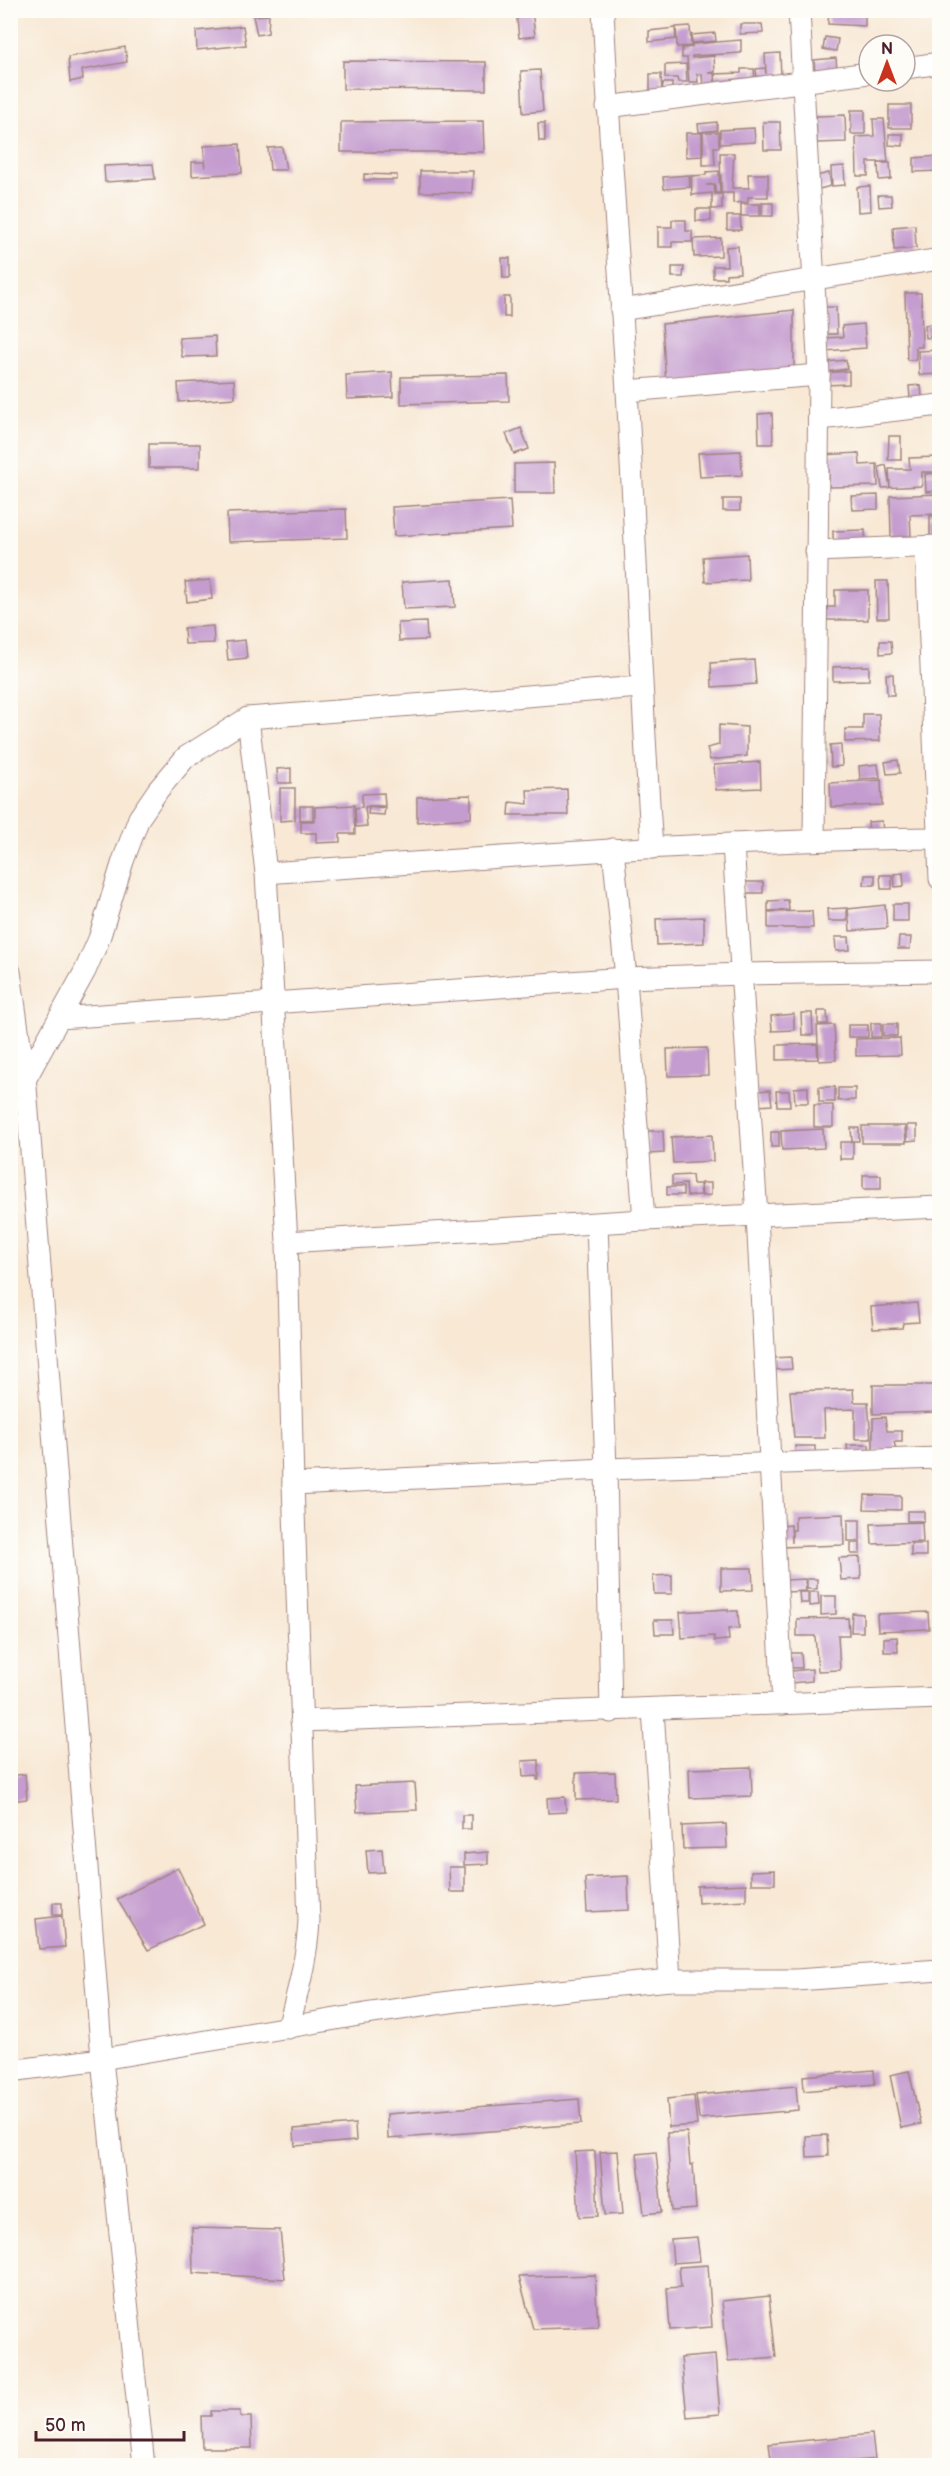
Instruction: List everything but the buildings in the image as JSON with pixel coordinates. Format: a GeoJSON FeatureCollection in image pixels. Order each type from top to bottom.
{"type":"FeatureCollection","features":[{"type":"Feature","properties":{"kind":"street"},"geometry":{"type":"LineString","coordinates":[[603,10],[607,107],[627,391],[640,687],[652,848]]}},
{"type":"Feature","properties":{"kind":"street"},"geometry":{"type":"LineString","coordinates":[[799,10],[816,280],[820,419],[816,551],[814,839]]}},
{"type":"Feature","properties":{"kind":"street"},"geometry":{"type":"LineString","coordinates":[[917,66],[939,63]]}},
{"type":"Feature","properties":{"kind":"street"},"geometry":{"type":"LineString","coordinates":[[607,107],[857,75]]}},
{"type":"Feature","properties":{"kind":"street"},"geometry":{"type":"LineString","coordinates":[[621,310],[939,259]]}},
{"type":"Feature","properties":{"kind":"street"},"geometry":{"type":"LineString","coordinates":[[627,391],[819,375]]}},
{"type":"Feature","properties":{"kind":"street"},"geometry":{"type":"LineString","coordinates":[[820,419],[939,405]]}},
{"type":"Feature","properties":{"kind":"street"},"geometry":{"type":"LineString","coordinates":[[816,551],[932,547],[939,879]]}},
{"type":"Feature","properties":{"kind":"street"},"geometry":{"type":"LineString","coordinates":[[144,2466],[102,2060],[19,1107],[25,1080],[72,999],[99,939],[139,818],[158,790],[186,757],[248,718],[640,687]]}},
{"type":"Feature","properties":{"kind":"street"},"geometry":{"type":"LineString","coordinates":[[248,718],[266,873],[287,1242],[293,1484],[309,1921],[301,1983],[288,2028]]}},
{"type":"Feature","properties":{"kind":"street"},"geometry":{"type":"LineString","coordinates":[[266,873],[613,849],[814,839],[937,838]]}},
{"type":"Feature","properties":{"kind":"street"},"geometry":{"type":"LineString","coordinates":[[733,844],[743,974],[783,1704]]}},
{"type":"Feature","properties":{"kind":"street"},"geometry":{"type":"LineString","coordinates":[[613,849],[626,978],[644,1220]]}},
{"type":"Feature","properties":{"kind":"street"},"geometry":{"type":"LineString","coordinates":[[10,972],[25,1080]]}},
{"type":"Feature","properties":{"kind":"street"},"geometry":{"type":"LineString","coordinates":[[59,1018],[626,978],[939,972]]}},
{"type":"Feature","properties":{"kind":"street"},"geometry":{"type":"LineString","coordinates":[[287,1242],[644,1220],[939,1207]]}},
{"type":"Feature","properties":{"kind":"street"},"geometry":{"type":"LineString","coordinates":[[597,1224],[606,1469],[611,1712]]}},
{"type":"Feature","properties":{"kind":"street"},"geometry":{"type":"LineString","coordinates":[[293,1484],[606,1469],[939,1458]]}},
{"type":"Feature","properties":{"kind":"street"},"geometry":{"type":"LineString","coordinates":[[301,1721],[611,1712],[652,1708],[939,1698]]}},
{"type":"Feature","properties":{"kind":"street"},"geometry":{"type":"LineString","coordinates":[[652,1708],[670,1980]]}},
{"type":"Feature","properties":{"kind":"street"},"geometry":{"type":"LineString","coordinates":[[10,2071],[102,2060],[365,2014],[457,2001],[670,1980],[796,1980],[939,1970]]}}]}
